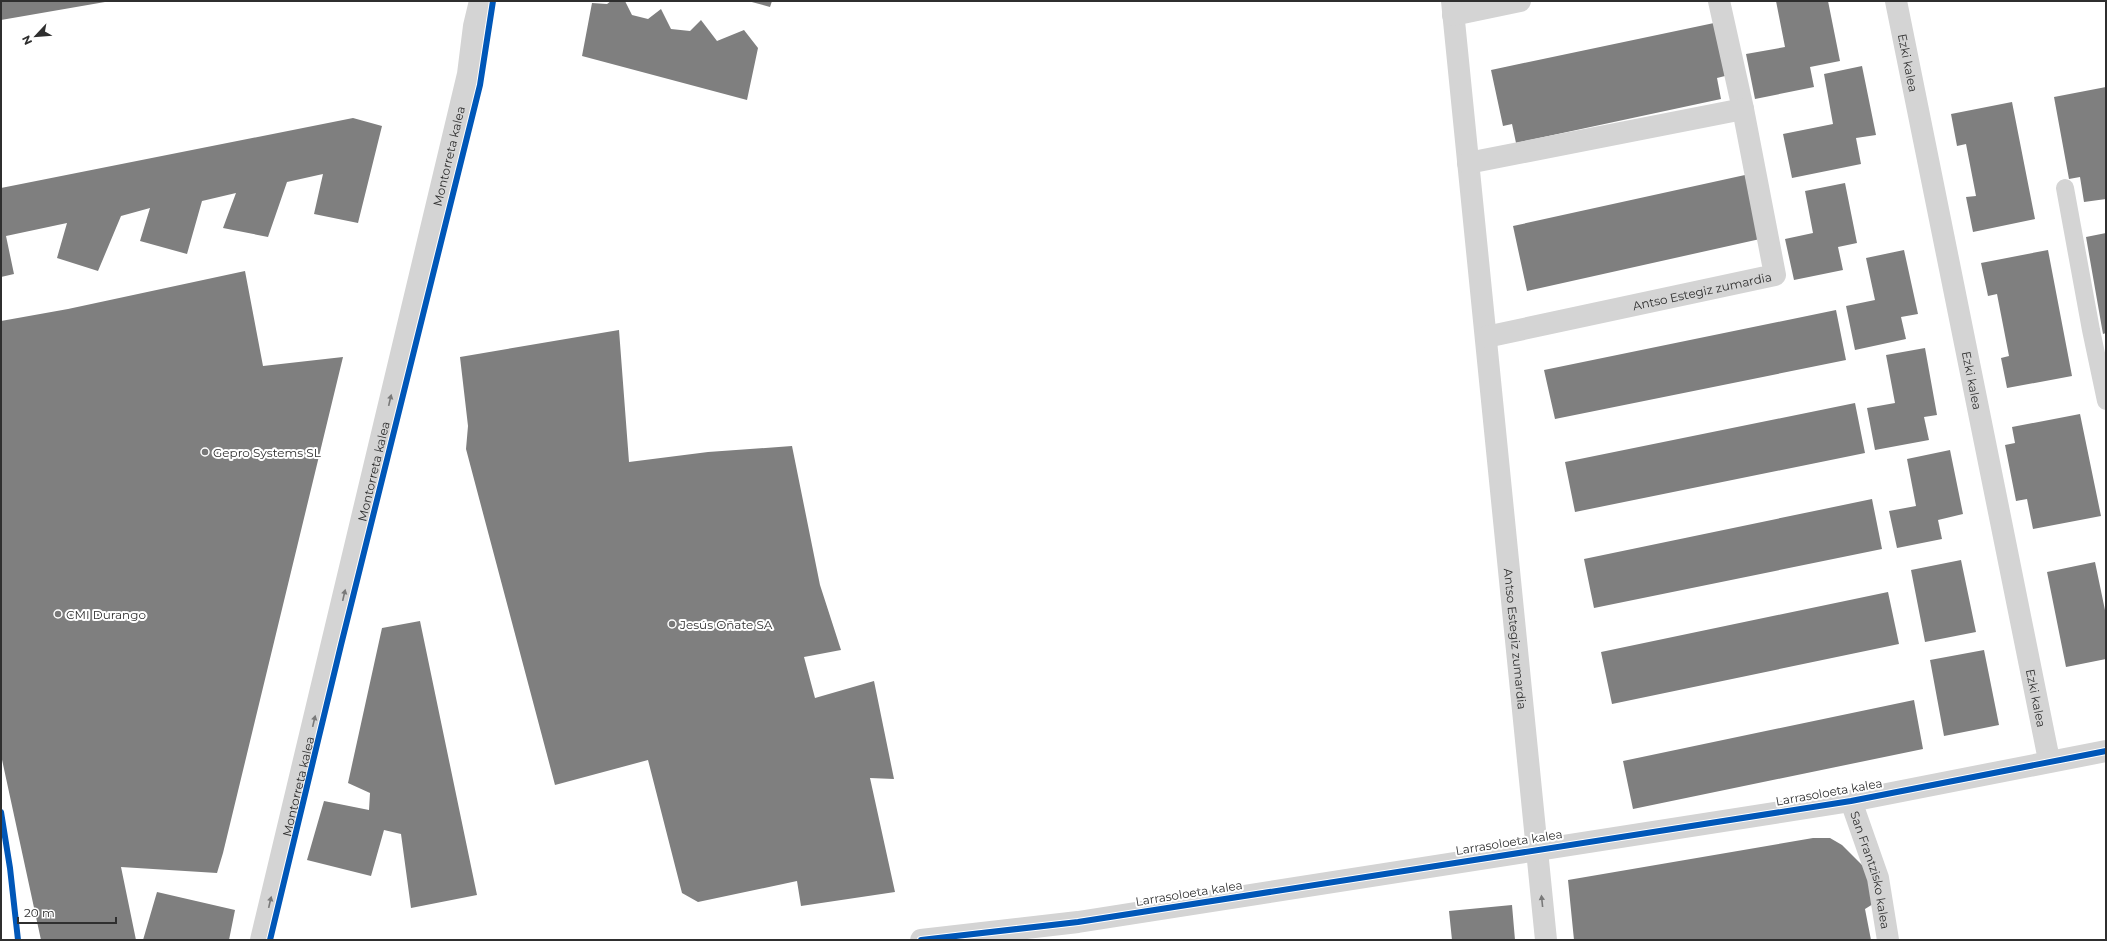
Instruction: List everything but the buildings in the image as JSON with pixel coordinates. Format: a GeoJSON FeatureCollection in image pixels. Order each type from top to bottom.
{"type":"FeatureCollection","features":[{"type":"Feature","properties":{"kind":"street","name":"Montorreta kalea"},"geometry":{"type":"LineString","coordinates":[[261,940],[468,74],[474,26],[480,1]]}},
{"type":"Feature","properties":{"kind":"street","name":"Antso Estegiz zumardia"},"geometry":{"type":"LineString","coordinates":[[1520,1],[1452,8],[1546,940]]}},
{"type":"Feature","properties":{"kind":"street","name":"Antso Estegiz zumardia"},"geometry":{"type":"LineString","coordinates":[[1486,337],[1775,276],[1743,109],[1719,1]]}},
{"type":"Feature","properties":{"kind":"street","name":"Ezki kalea"},"geometry":{"type":"LineString","coordinates":[[1896,1],[2049,760]]}},
{"type":"Feature","properties":{"kind":"street"},"geometry":{"type":"LineString","coordinates":[[1468,162],[1743,109]]}},
{"type":"Feature","properties":{"kind":"street","name":"Larrasoloeta kalea"},"geometry":{"type":"LineString","coordinates":[[921,940],[1016,934],[1078,922],[1851,801],[2104,750]]}},
{"type":"Feature","properties":{"kind":"street","name":"San Frantzisko kalea"},"geometry":{"type":"LineString","coordinates":[[1851,801],[1878,878],[1888,940]]}},
{"type":"Feature","properties":{"kind":"lane"},"geometry":{"type":"LineString","coordinates":[[2066,188],[2091,330],[2106,401]]}},
{"type":"Feature","properties":{"kind":"cycle path"},"geometry":{"type":"LineString","coordinates":[[270,940],[341,645],[480,85],[493,1]]}},
{"type":"Feature","properties":{"kind":"cycle path"},"geometry":{"type":"LineString","coordinates":[[921,940],[1078,922],[1851,801],[2106,751]]}},
{"type":"Feature","properties":{"kind":"cycle path"},"geometry":{"type":"LineString","coordinates":[[1,812],[10,868],[18,940]]}},
{"type":"Feature","properties":{"kind":"place","name":"Gepro Systems SL"},"geometry":{"type":"Point","coordinates":[205,452]}},
{"type":"Feature","properties":{"kind":"place","name":"CMI Durango"},"geometry":{"type":"Point","coordinates":[58,614]}},
{"type":"Feature","properties":{"kind":"place","name":"Jesús Oñate SA"},"geometry":{"type":"Point","coordinates":[672,624]}}]}
